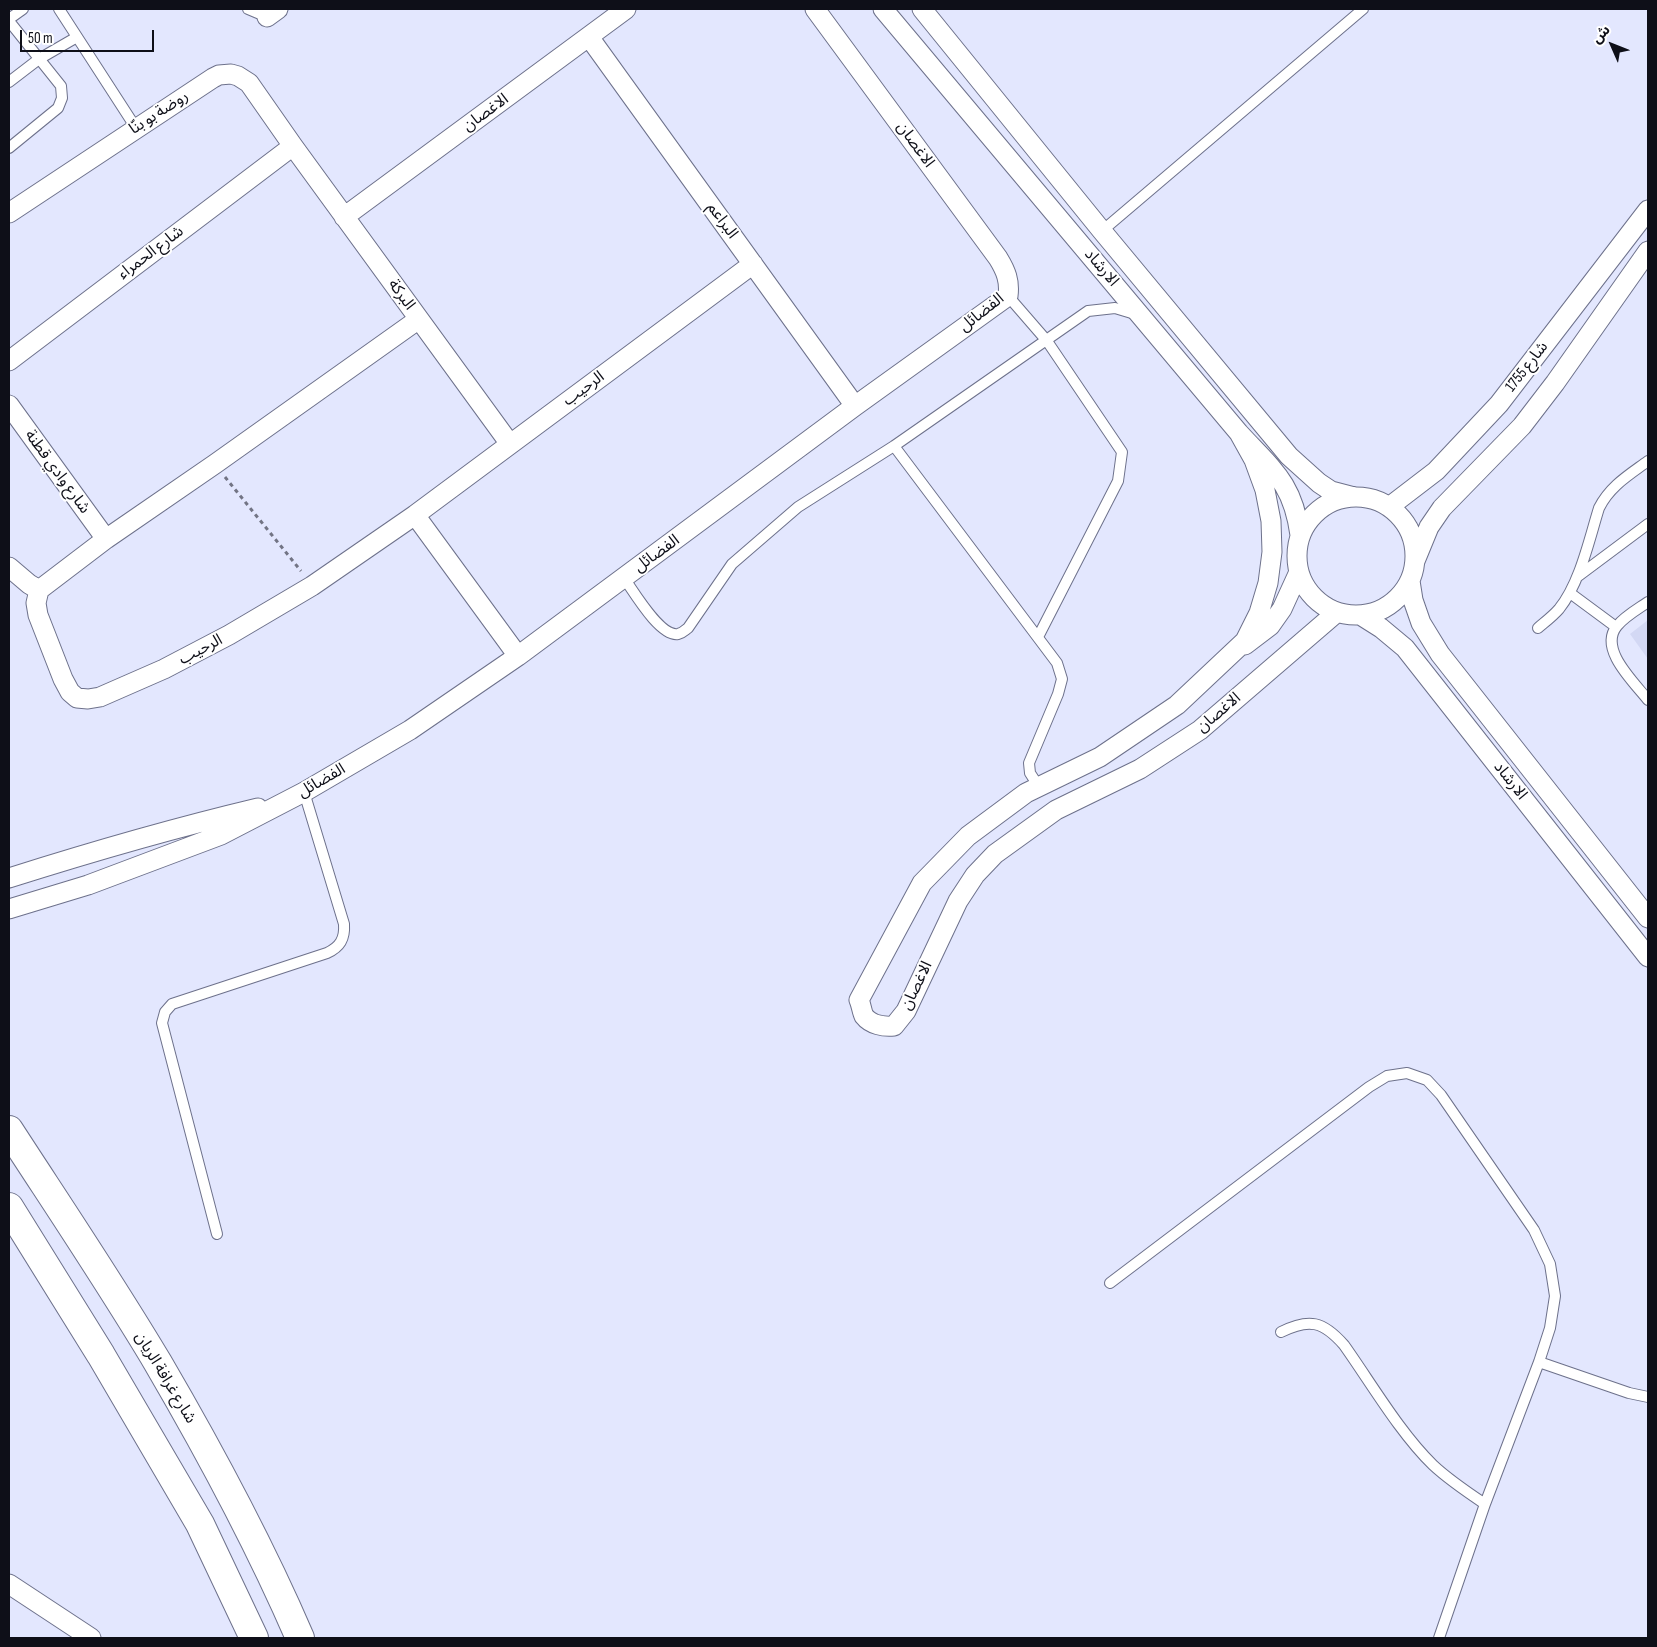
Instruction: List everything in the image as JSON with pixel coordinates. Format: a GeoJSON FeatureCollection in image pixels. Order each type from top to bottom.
{"type":"FeatureCollection","features":[{"type":"Feature","properties":{"kind":"main road","name":"شارع غرافة الريان"},"geometry":{"type":"LineString","coordinates":[[9,1130],[146,1345],[214,1460],[248,1526],[300,1638]]}},
{"type":"Feature","properties":{"kind":"main road"},"geometry":{"type":"LineString","coordinates":[[9,1207],[101,1355],[200,1524],[254,1638]]}},
{"type":"Feature","properties":{"kind":"street","name":"الاغصان"},"geometry":{"type":"LineString","coordinates":[[344,217],[626,9]]}},
{"type":"Feature","properties":{"kind":"street","name":"الاغصان"},"geometry":{"type":"LineString","coordinates":[[815,9],[998,258],[1006,270],[1009,290]]}},
{"type":"Feature","properties":{"kind":"street","name":"الارشاد"},"geometry":{"type":"LineString","coordinates":[[883,9],[1239,433],[1280,477],[1288,491],[1297,516],[1300,535]]}},
{"type":"Feature","properties":{"kind":"street","name":"الارشاد"},"geometry":{"type":"LineString","coordinates":[[922,9],[1102,231],[1289,456],[1319,483],[1331,491],[1354,497]]}},
{"type":"Feature","properties":{"kind":"street","name":"البراعم"},"geometry":{"type":"LineString","coordinates":[[589,37],[855,406]]}},
{"type":"Feature","properties":{"kind":"street","name":"روضة بو بنّا"},"geometry":{"type":"LineString","coordinates":[[9,213],[219,75],[232,74],[249,83],[293,146]]}},
{"type":"Feature","properties":{"kind":"street","name":"البركة"},"geometry":{"type":"LineString","coordinates":[[293,146],[510,444]]}},
{"type":"Feature","properties":{"kind":"street","name":"شارع الحمراء"},"geometry":{"type":"LineString","coordinates":[[9,361],[293,146]]}},
{"type":"Feature","properties":{"kind":"street","name":"شارع 1755"},"geometry":{"type":"LineString","coordinates":[[1389,507],[1436,471],[1499,404],[1648,210]]}},
{"type":"Feature","properties":{"kind":"street","name":"شارع 1755"},"geometry":{"type":"LineString","coordinates":[[1415,561],[1429,527],[1442,508],[1522,426],[1555,383],[1648,251]]}},
{"type":"Feature","properties":{"kind":"street","name":"الرحيب"},"geometry":{"type":"LineString","coordinates":[[39,590],[36,603],[38,615],[62,679],[70,692],[78,698],[88,699],[108,693],[194,654],[312,586],[415,515],[753,264]]}},
{"type":"Feature","properties":{"kind":"street","name":"الفضائل"},"geometry":{"type":"LineString","coordinates":[[9,909],[88,885],[221,835],[304,792],[410,730],[518,656],[1009,290]]}},
{"type":"Feature","properties":{"kind":"street"},"geometry":{"type":"LineString","coordinates":[[9,567],[39,590],[106,539],[419,319]]}},
{"type":"Feature","properties":{"kind":"street","name":"شارع وادي قطنة"},"geometry":{"type":"LineString","coordinates":[[9,405],[106,539]]}},
{"type":"Feature","properties":{"kind":"street","name":"الاغصان"},"geometry":{"type":"LineString","coordinates":[[1239,433],[1254,460],[1265,490],[1271,521],[1272,552],[1268,583],[1259,613],[1245,641],[1177,705],[1100,757],[1026,793],[968,836],[922,882],[859,1000],[865,1016],[877,1024],[886,1027],[894,1026],[906,1011],[958,900],[975,875],[994,854],[1056,810],[1140,769],[1200,730],[1336,613]]}},
{"type":"Feature","properties":{"kind":"street"},"geometry":{"type":"LineString","coordinates":[[1354,497],[1372,499],[1389,507],[1399,515],[1406,525],[1415,549],[1415,561],[1410,581],[1398,598],[1390,605],[1372,614],[1362,616],[1336,613],[1319,604],[1310,596],[1298,574],[1296,555],[1300,535],[1305,525],[1321,508],[1331,502],[1354,497]]}},
{"type":"Feature","properties":{"kind":"street"},"geometry":{"type":"LineString","coordinates":[[415,515],[518,656]]}},
{"type":"Feature","properties":{"kind":"street","name":"الاغصان"},"geometry":{"type":"LineString","coordinates":[[1223,663],[1270,626],[1282,609],[1298,574]]}},
{"type":"Feature","properties":{"kind":"street","name":"الارشاد"},"geometry":{"type":"LineString","coordinates":[[1410,581],[1421,624],[1440,654],[1648,918]]}},
{"type":"Feature","properties":{"kind":"street","name":"الارشاد"},"geometry":{"type":"LineString","coordinates":[[1362,616],[1381,628],[1404,648],[1648,957]]}},
{"type":"Feature","properties":{"kind":"street","name":"الفضائل"},"geometry":{"type":"LineString","coordinates":[[9,878],[74,857],[286,801]]}},
{"type":"Feature","properties":{"kind":"street"},"geometry":{"type":"LineString","coordinates":[[9,1584],[91,1638]]}},
{"type":"Feature","properties":{"kind":"lane"},"geometry":{"type":"LineString","coordinates":[[9,148],[58,108],[62,98],[61,86],[9,20],[23,9]]}},
{"type":"Feature","properties":{"kind":"lane"},"geometry":{"type":"LineString","coordinates":[[59,9],[136,128]]}},
{"type":"Feature","properties":{"kind":"lane"},"geometry":{"type":"LineString","coordinates":[[248,9],[272,13]]}},
{"type":"Feature","properties":{"kind":"lane"},"geometry":{"type":"LineString","coordinates":[[1102,231],[1363,9]]}},
{"type":"Feature","properties":{"kind":"lane"},"geometry":{"type":"LineString","coordinates":[[9,82],[39,59],[77,37]]}},
{"type":"Feature","properties":{"kind":"lane"},"geometry":{"type":"LineString","coordinates":[[1009,290],[1047,341],[1122,452],[1118,481],[1038,638]]}},
{"type":"Feature","properties":{"kind":"lane"},"geometry":{"type":"LineString","coordinates":[[624,578],[659,626],[668,632],[682,634],[732,564],[798,507],[894,446],[1088,311],[1115,308],[1141,316]]}},
{"type":"Feature","properties":{"kind":"lane"},"geometry":{"type":"LineString","coordinates":[[894,446],[1057,664],[1062,679],[1058,694],[1029,763],[1030,773],[1039,787]]}},
{"type":"Feature","properties":{"kind":"lane"},"geometry":{"type":"LineString","coordinates":[[1538,628],[1558,610],[1570,593],[1603,499],[1617,484],[1648,461]]}},
{"type":"Feature","properties":{"kind":"lane"},"geometry":{"type":"LineString","coordinates":[[1577,576],[1648,524]]}},
{"type":"Feature","properties":{"kind":"lane"},"geometry":{"type":"LineString","coordinates":[[1570,593],[1616,627]]}},
{"type":"Feature","properties":{"kind":"lane"},"geometry":{"type":"LineString","coordinates":[[1648,602],[1616,627],[1611,638],[1612,651],[1648,700]]}},
{"type":"Feature","properties":{"kind":"lane"},"geometry":{"type":"LineString","coordinates":[[218,1234],[162,1023],[165,1012],[172,1004],[327,953],[336,949],[342,942],[345,933],[344,924],[304,792]]}},
{"type":"Feature","properties":{"kind":"lane"},"geometry":{"type":"LineString","coordinates":[[1110,1283],[1369,1087],[1387,1076],[1407,1073],[1427,1080],[1441,1095],[1534,1230],[1550,1264],[1555,1296],[1550,1328],[1539,1362],[1439,1638]]}},
{"type":"Feature","properties":{"kind":"lane"},"geometry":{"type":"LineString","coordinates":[[1281,1332],[1297,1324],[1315,1324],[1332,1331],[1414,1444],[1449,1480],[1486,1504]]}},
{"type":"Feature","properties":{"kind":"lane"},"geometry":{"type":"LineString","coordinates":[[1539,1362],[1628,1393],[1648,1397]]}},
{"type":"Feature","properties":{"kind":"path"},"geometry":{"type":"LineString","coordinates":[[215,464],[312,586]]}},
{"type":"Feature","properties":{"kind":"shaded area"},"geometry":{"type":"Polygon","coordinates":[[[1648,620],[1648,659],[1630,634],[1648,620]]]}}]}
